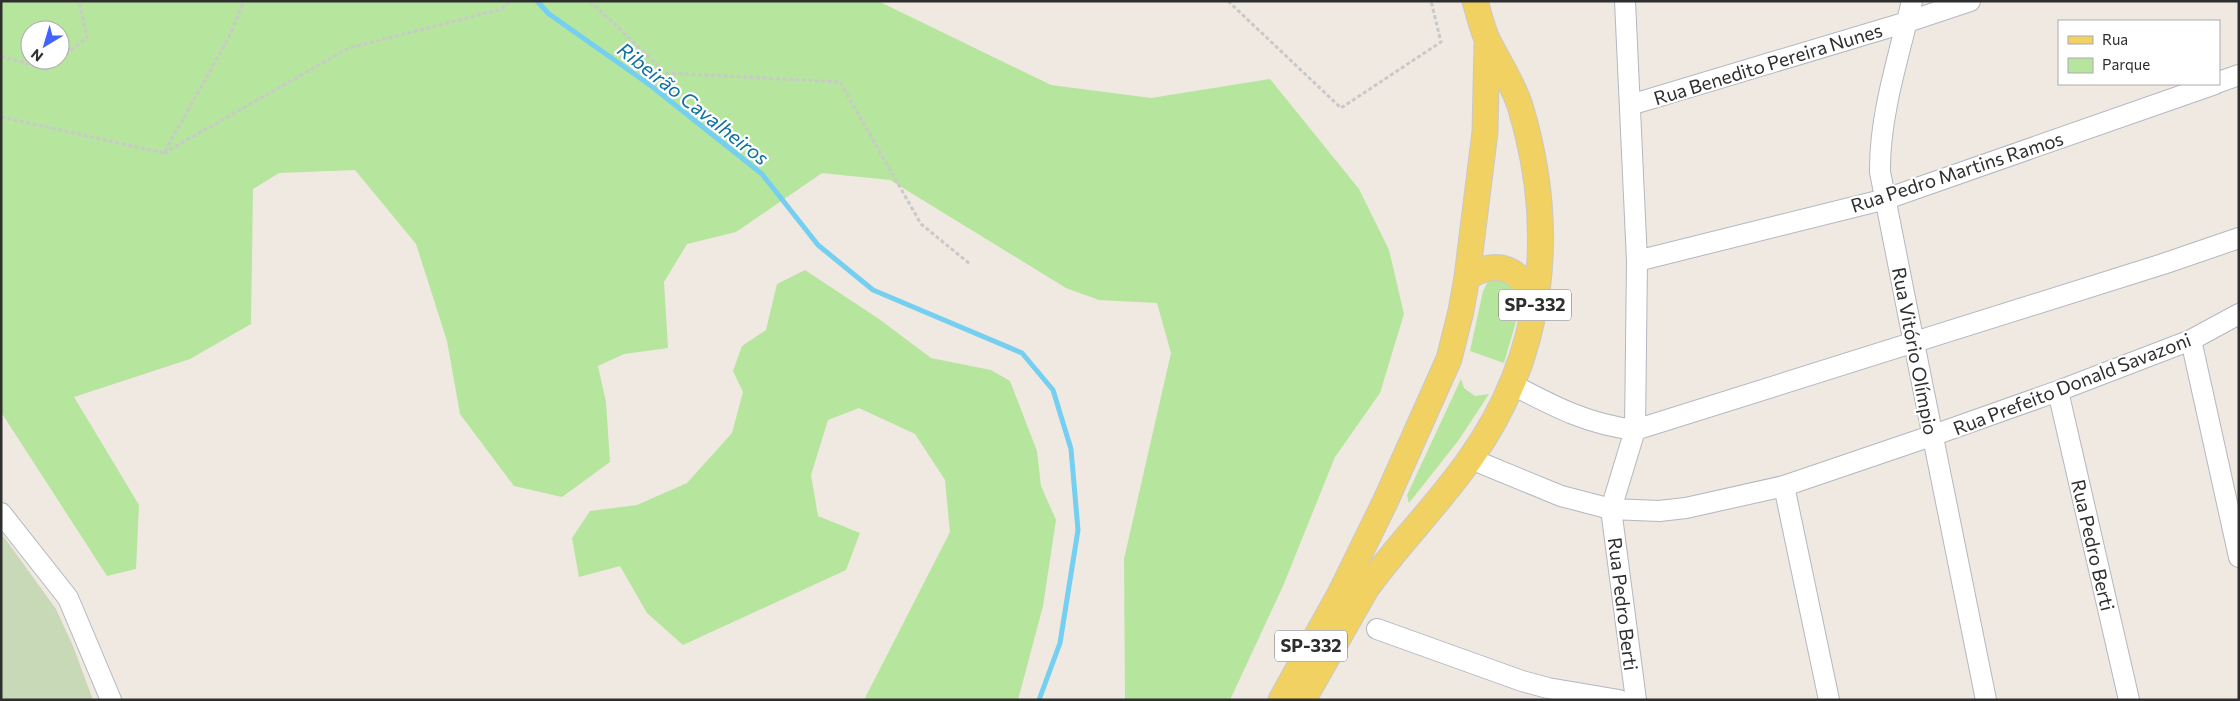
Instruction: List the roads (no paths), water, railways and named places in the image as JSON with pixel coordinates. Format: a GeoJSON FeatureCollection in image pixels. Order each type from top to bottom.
{"type":"FeatureCollection","features":[{"type":"Feature","properties":{"kind":"main road","name":"SP-332"},"geometry":{"type":"LineString","coordinates":[[1304,700],[1374,578],[1420,524],[1471,459],[1513,385],[1527,344],[1537,298],[1541,263],[1537,179],[1518,99],[1487,39],[1475,1]]}},
{"type":"Feature","properties":{"kind":"main road","name":"SP-332"},"geometry":{"type":"LineString","coordinates":[[1281,700],[1341,592],[1386,500],[1449,359],[1461,311],[1467,276],[1486,125],[1487,39]]}},
{"type":"Feature","properties":{"kind":"main road","name":"SP-332"},"geometry":{"type":"LineString","coordinates":[[1467,276],[1490,267],[1502,267],[1513,271],[1537,298]]}},
{"type":"Feature","properties":{"kind":"street"},"geometry":{"type":"LineString","coordinates":[[1611,509],[1635,430],[1638,261],[1625,1]]}},
{"type":"Feature","properties":{"kind":"street","name":"Rua Vitório Olímpio"},"geometry":{"type":"LineString","coordinates":[[1912,1],[1880,149],[1880,172],[1915,342],[1931,436],[1986,700]]}},
{"type":"Feature","properties":{"kind":"street","name":"Rua Benedito Pereira Nunes"},"geometry":{"type":"LineString","coordinates":[[1630,105],[1907,22],[1970,1]]}},
{"type":"Feature","properties":{"kind":"street"},"geometry":{"type":"LineString","coordinates":[[2220,82],[2239,75]]}},
{"type":"Feature","properties":{"kind":"street","name":"Rua Pedro Martins Ramos"},"geometry":{"type":"LineString","coordinates":[[1638,261],[1886,200],[2212,85]]}},
{"type":"Feature","properties":{"kind":"street"},"geometry":{"type":"LineString","coordinates":[[1513,385],[1567,413],[1593,423],[1635,430],[2163,264],[2239,238]]}},
{"type":"Feature","properties":{"kind":"street","name":"Rua Prefeito Donald Savazoni"},"geometry":{"type":"LineString","coordinates":[[1471,459],[1561,496],[1611,509],[1659,511],[1686,508],[1784,486],[1931,436],[2058,391],[2191,340],[2239,314]]}},
{"type":"Feature","properties":{"kind":"street"},"geometry":{"type":"LineString","coordinates":[[2191,340],[2239,557]]}},
{"type":"Feature","properties":{"kind":"street","name":"Rua Pedro Berti"},"geometry":{"type":"LineString","coordinates":[[2058,391],[2129,700]]}},
{"type":"Feature","properties":{"kind":"street"},"geometry":{"type":"LineString","coordinates":[[1784,486],[1829,700]]}},
{"type":"Feature","properties":{"kind":"street","name":"Rua Pedro Berti"},"geometry":{"type":"LineString","coordinates":[[1611,509],[1636,700]]}},
{"type":"Feature","properties":{"kind":"street"},"geometry":{"type":"LineString","coordinates":[[1,513],[68,598],[111,700]]}},
{"type":"Feature","properties":{"kind":"street"},"geometry":{"type":"LineString","coordinates":[[1377,629],[1522,681],[1548,688],[1620,700]]}},
{"type":"Feature","properties":{"kind":"waterway","name":"Ribeirão Cavalheiros"},"geometry":{"type":"LineString","coordinates":[[537,1],[549,14],[650,85],[762,174],[818,245],[873,290],[1022,353],[1053,390],[1071,449],[1078,530],[1060,643],[1039,700]]}}]}
